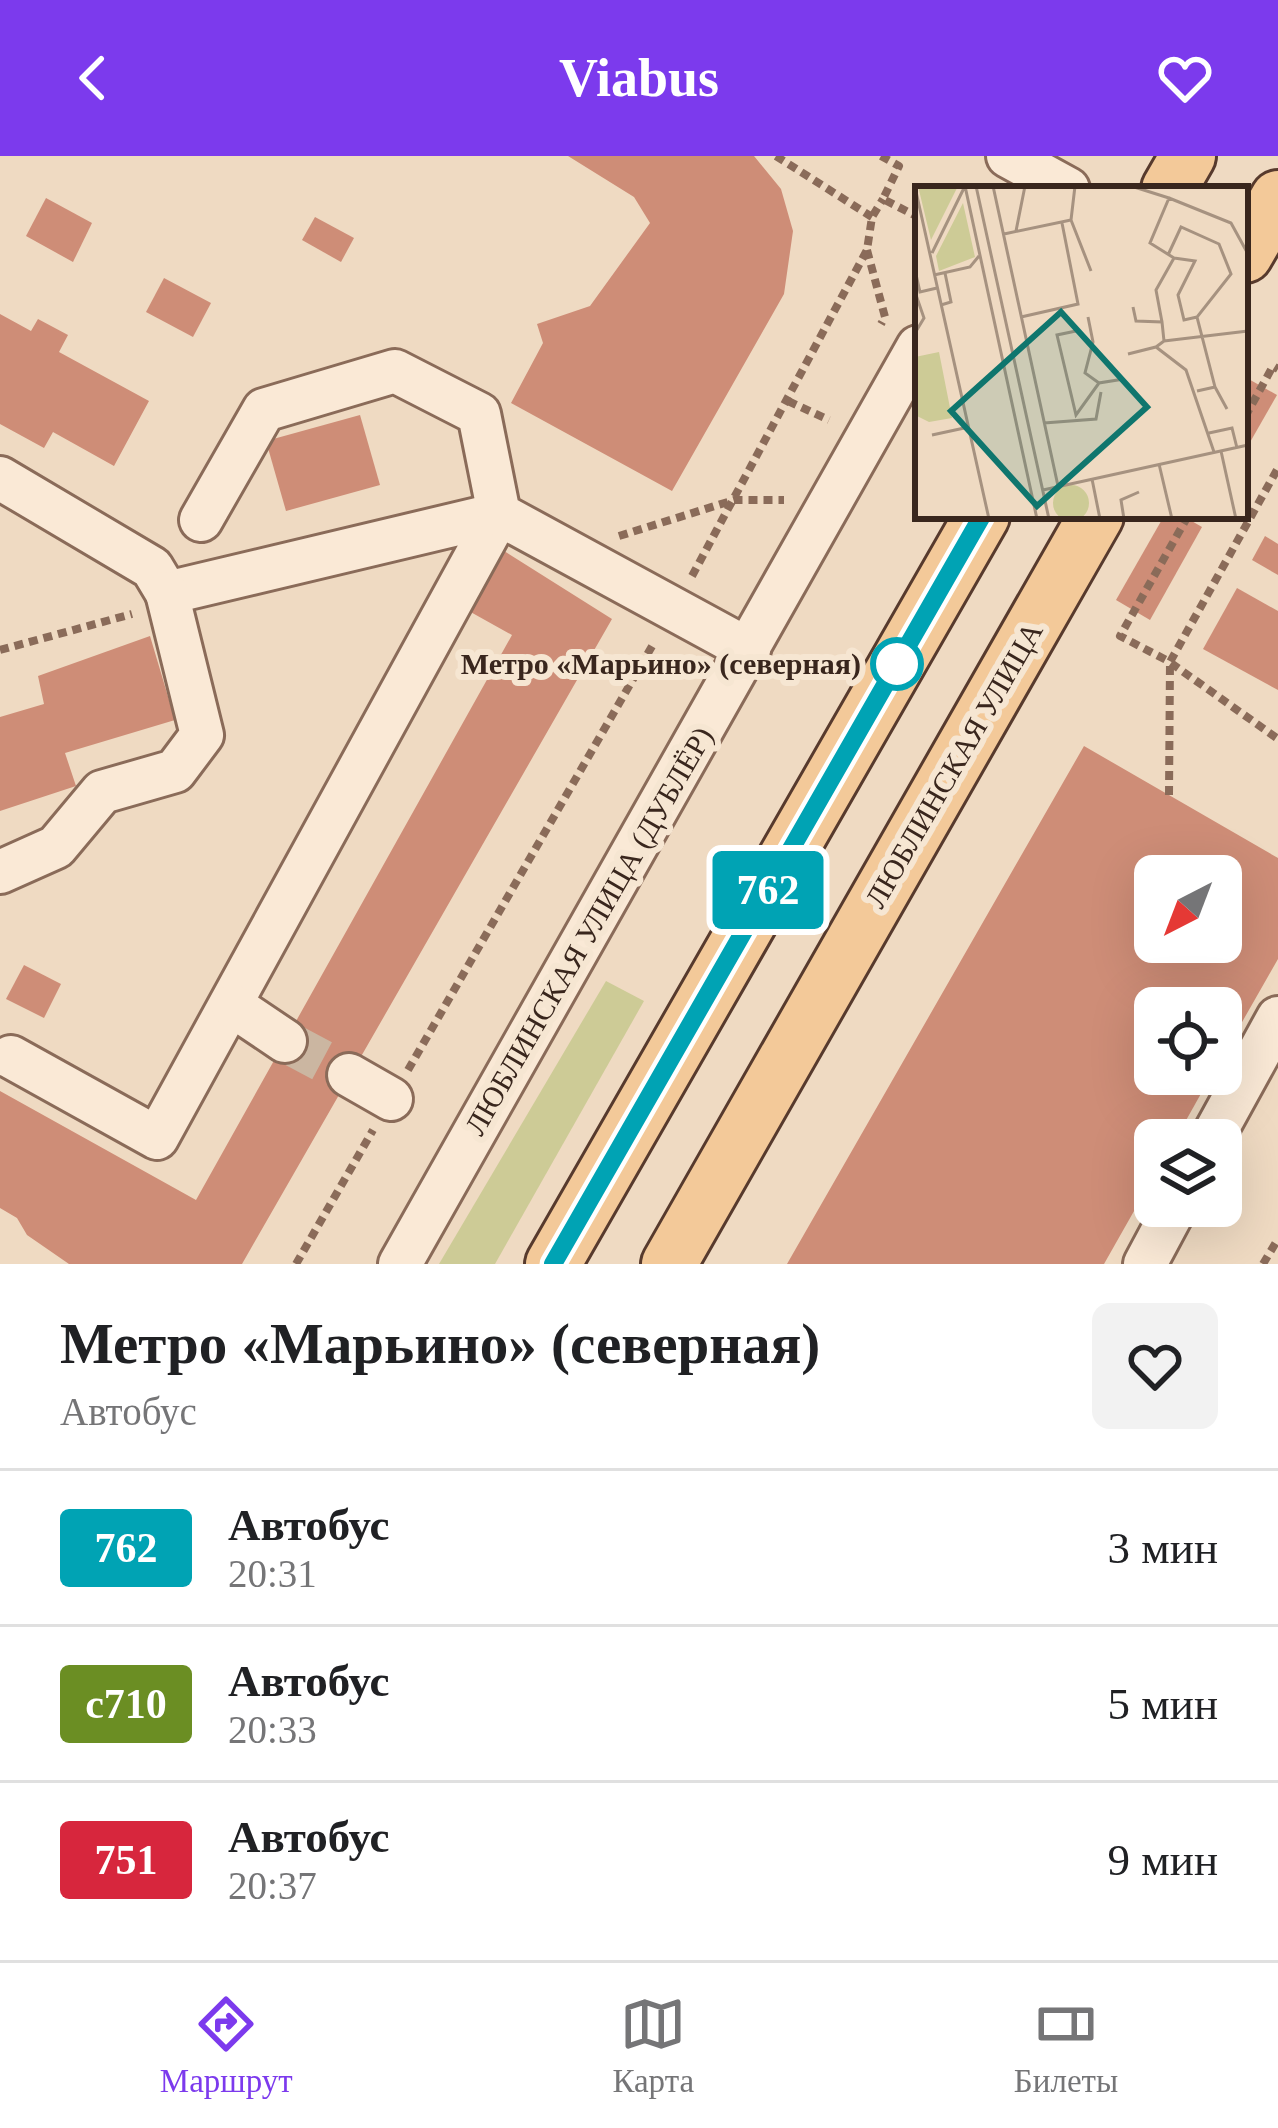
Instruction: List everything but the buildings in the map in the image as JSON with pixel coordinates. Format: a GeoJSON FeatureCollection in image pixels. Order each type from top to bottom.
{"type":"FeatureCollection","features":[{"type":"Feature","properties":{"kind":"main road"},"geometry":{"type":"LineString","coordinates":[[1171,186],[1188,156]]}},
{"type":"Feature","properties":{"kind":"main road"},"geometry":{"type":"LineString","coordinates":[[1248,250],[1278,197]]}},
{"type":"Feature","properties":{"kind":"main road"},"geometry":{"type":"LineString","coordinates":[[553,1264],[980,519]]}},
{"type":"Feature","properties":{"kind":"main road","name":"ЛЮБЛИНСКАЯ УЛИЦА"},"geometry":{"type":"LineString","coordinates":[[669,1264],[1094,519]]}},
{"type":"Feature","properties":{"kind":"street"},"geometry":{"type":"LineString","coordinates":[[1012,170],[1059,186]]}},
{"type":"Feature","properties":{"kind":"street","name":"ЛЮБЛИНСКАЯ УЛИЦА (ДУБЛЁР)"},"geometry":{"type":"LineString","coordinates":[[400,1264],[915,352]]}},
{"type":"Feature","properties":{"kind":"street"},"geometry":{"type":"LineString","coordinates":[[11,1057],[157,1138],[499,514],[478,414],[395,371],[264,410],[201,520]]}},
{"type":"Feature","properties":{"kind":"street"},"geometry":{"type":"LineString","coordinates":[[0,478],[152,568],[166,593],[202,735],[175,771],[102,792],[56,847],[0,872]]}},
{"type":"Feature","properties":{"kind":"street"},"geometry":{"type":"LineString","coordinates":[[166,593],[499,514],[749,650]]}},
{"type":"Feature","properties":{"kind":"street"},"geometry":{"type":"LineString","coordinates":[[233,1006],[285,1040]]}},
{"type":"Feature","properties":{"kind":"street"},"geometry":{"type":"LineString","coordinates":[[1226,1119],[1267,1064],[1278,1018]]}},
{"type":"Feature","properties":{"kind":"street"},"geometry":{"type":"LineString","coordinates":[[349,1075],[391,1099]]}},
{"type":"Feature","properties":{"kind":"street"},"geometry":{"type":"LineString","coordinates":[[1145,1264],[1165,1227]]}},
{"type":"Feature","properties":{"kind":"path"},"geometry":{"type":"LineString","coordinates":[[776,156],[872,217]]}},
{"type":"Feature","properties":{"kind":"path"},"geometry":{"type":"LineString","coordinates":[[296,1264],[674,609],[788,401],[867,250],[872,217],[899,166],[881,156]]}},
{"type":"Feature","properties":{"kind":"path"},"geometry":{"type":"LineString","coordinates":[[883,199],[915,215]]}},
{"type":"Feature","properties":{"kind":"path"},"geometry":{"type":"LineString","coordinates":[[867,250],[886,317],[874,337]]}},
{"type":"Feature","properties":{"kind":"path"},"geometry":{"type":"LineString","coordinates":[[1248,412],[1274,366],[1278,369]]}},
{"type":"Feature","properties":{"kind":"path"},"geometry":{"type":"LineString","coordinates":[[818,440],[841,399]]}},
{"type":"Feature","properties":{"kind":"path"},"geometry":{"type":"LineString","coordinates":[[788,401],[830,420]]}},
{"type":"Feature","properties":{"kind":"path"},"geometry":{"type":"LineString","coordinates":[[1169,795],[1170,662],[1278,468]]}},
{"type":"Feature","properties":{"kind":"path"},"geometry":{"type":"LineString","coordinates":[[572,550],[734,500],[783,502],[794,481]]}},
{"type":"Feature","properties":{"kind":"path"},"geometry":{"type":"LineString","coordinates":[[1186,519],[1120,636],[1170,662],[1278,739]]}},
{"type":"Feature","properties":{"kind":"path"},"geometry":{"type":"LineString","coordinates":[[0,650],[149,609],[166,593]]}},
{"type":"Feature","properties":{"kind":"path"},"geometry":{"type":"LineString","coordinates":[[1263,1264],[1278,1240]]}},
{"type":"Feature","properties":{"kind":"shaded area"},"geometry":{"type":"Polygon","coordinates":[[[606,981],[644,1001],[495,1264],[439,1264],[606,981]]]}},
{"type":"Feature","properties":{"kind":"tunnel"},"geometry":{"type":"LineString","coordinates":[[285,1041],[349,1075]]}},
{"type":"Feature","properties":{"kind":"bus line","name":"762"},"geometry":{"type":"LineString","coordinates":[[553,1264],[980,519]]}},
{"type":"Feature","properties":{"kind":"place","name":"Метро «Марьино» (северная)"},"geometry":{"type":"Point","coordinates":[897,664]}}]}
